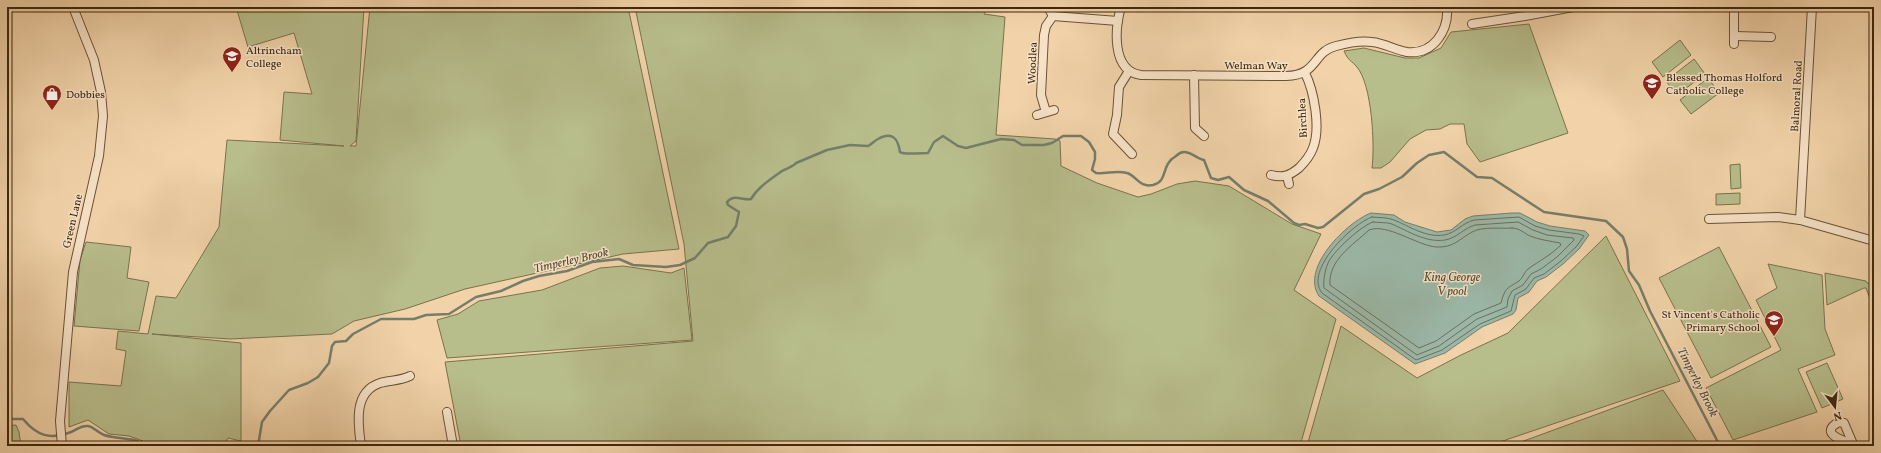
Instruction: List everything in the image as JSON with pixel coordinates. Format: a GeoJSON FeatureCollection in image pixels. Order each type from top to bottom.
{"type":"FeatureCollection","features":[{"type":"Feature","properties":{"kind":"street","name":"Green Lane"},"geometry":{"type":"LineString","coordinates":[[61,439],[75,263],[98,156],[103,116],[101,92],[94,60],[73,7]]}},
{"type":"Feature","properties":{"kind":"street"},"geometry":{"type":"LineString","coordinates":[[1048,7],[1053,16],[1118,21]]}},
{"type":"Feature","properties":{"kind":"street"},"geometry":{"type":"LineString","coordinates":[[1122,7],[1118,21],[1119,55],[1123,65],[1128,70],[1119,87],[1113,134],[1132,154]]}},
{"type":"Feature","properties":{"kind":"street"},"geometry":{"type":"LineString","coordinates":[[1305,73],[1326,50],[1345,44],[1372,42],[1405,52],[1421,51],[1436,42],[1445,30],[1447,22],[1447,7]]}},
{"type":"Feature","properties":{"kind":"street"},"geometry":{"type":"LineString","coordinates":[[1524,7],[1525,16]]}},
{"type":"Feature","properties":{"kind":"street"},"geometry":{"type":"LineString","coordinates":[[1472,24],[1573,7]]}},
{"type":"Feature","properties":{"kind":"street"},"geometry":{"type":"LineString","coordinates":[[1734,7],[1734,40],[1771,37]]}},
{"type":"Feature","properties":{"kind":"street","name":"Balmoral Road"},"geometry":{"type":"LineString","coordinates":[[1800,220],[1812,7]]}},
{"type":"Feature","properties":{"kind":"street","name":"Woodlea"},"geometry":{"type":"LineString","coordinates":[[1037,115],[1050,111],[1041,95],[1044,35],[1046,26],[1053,16]]}},
{"type":"Feature","properties":{"kind":"street","name":"Welman Way"},"geometry":{"type":"LineString","coordinates":[[1128,70],[1140,75],[1296,76],[1305,73]]}},
{"type":"Feature","properties":{"kind":"street","name":"Birchlea"},"geometry":{"type":"LineString","coordinates":[[1271,175],[1288,180],[1303,164],[1314,147],[1316,135],[1314,100],[1312,90],[1305,73]]}},
{"type":"Feature","properties":{"kind":"street"},"geometry":{"type":"LineString","coordinates":[[1194,75],[1195,128],[1204,136]]}},
{"type":"Feature","properties":{"kind":"street"},"geometry":{"type":"LineString","coordinates":[[1709,219],[1778,217],[1800,220],[1874,241]]}},
{"type":"Feature","properties":{"kind":"street"},"geometry":{"type":"LineString","coordinates":[[361,446],[358,419],[362,400],[365,394],[374,386],[392,385],[410,376]]}},
{"type":"Feature","properties":{"kind":"street"},"geometry":{"type":"LineString","coordinates":[[447,412],[453,446]]}},
{"type":"Feature","properties":{"kind":"green space"},"geometry":{"type":"Polygon","coordinates":[[[236,7],[364,7],[356,141],[350,146],[356,146],[370,7],[628,7],[679,249],[623,254],[465,289],[405,309],[354,321],[332,334],[230,339],[152,334],[241,343],[241,441],[228,438],[223,446],[145,446],[143,441],[129,436],[109,434],[88,420],[69,427],[69,382],[121,386],[126,351],[116,349],[118,331],[148,334],[156,296],[176,298],[219,227],[227,140],[344,146],[280,140],[284,92],[312,94],[294,33],[248,47],[236,7]]]}},
{"type":"Feature","properties":{"kind":"green space"},"geometry":{"type":"Polygon","coordinates":[[[635,7],[988,7],[984,14],[1005,17],[996,135],[1055,139],[1060,141],[1061,166],[1097,183],[1138,197],[1151,194],[1177,184],[1195,181],[1229,186],[1292,224],[1321,234],[1294,290],[1336,319],[1300,446],[461,446],[445,362],[693,341],[684,244],[635,7]]]}},
{"type":"Feature","properties":{"kind":"green space"},"geometry":{"type":"Polygon","coordinates":[[[1529,24],[1568,133],[1480,162],[1467,144],[1464,124],[1450,124],[1440,129],[1426,130],[1410,139],[1390,162],[1381,168],[1372,168],[1373,131],[1366,87],[1357,67],[1344,51],[1364,48],[1405,58],[1419,58],[1441,48],[1451,32],[1529,24]]]}},
{"type":"Feature","properties":{"kind":"green space"},"geometry":{"type":"Polygon","coordinates":[[[1680,40],[1691,55],[1663,77],[1652,62],[1680,40]]]}},
{"type":"Feature","properties":{"kind":"green space"},"geometry":{"type":"Polygon","coordinates":[[[1694,59],[1705,74],[1677,95],[1666,81],[1694,59]]]}},
{"type":"Feature","properties":{"kind":"green space"},"geometry":{"type":"Polygon","coordinates":[[[1708,78],[1719,93],[1691,114],[1680,100],[1708,78]]]}},
{"type":"Feature","properties":{"kind":"green space"},"geometry":{"type":"Polygon","coordinates":[[[1740,164],[1741,188],[1731,189],[1730,165],[1740,164]]]}},
{"type":"Feature","properties":{"kind":"green space"},"geometry":{"type":"Polygon","coordinates":[[[1740,193],[1740,204],[1716,205],[1716,194],[1740,193]]]}},
{"type":"Feature","properties":{"kind":"green space"},"geometry":{"type":"Polygon","coordinates":[[[1606,236],[1680,381],[1488,446],[1307,446],[1341,326],[1417,378],[1508,333],[1606,236]]]}},
{"type":"Feature","properties":{"kind":"green space"},"geometry":{"type":"Polygon","coordinates":[[[86,242],[131,247],[127,278],[149,282],[139,331],[74,326],[80,260],[86,242]]]}},
{"type":"Feature","properties":{"kind":"green space"},"geometry":{"type":"Polygon","coordinates":[[[1719,247],[1771,347],[1711,378],[1659,278],[1719,247]]]}},
{"type":"Feature","properties":{"kind":"green space"},"geometry":{"type":"Polygon","coordinates":[[[1768,264],[1822,275],[1825,329],[1835,355],[1798,369],[1817,412],[1733,440],[1706,388],[1781,350],[1756,300],[1777,288],[1768,264]]]}},
{"type":"Feature","properties":{"kind":"green space"},"geometry":{"type":"Polygon","coordinates":[[[623,266],[671,273],[684,268],[692,340],[447,358],[437,320],[458,314],[479,301],[542,290],[600,268],[623,266]]]}},
{"type":"Feature","properties":{"kind":"green space"},"geometry":{"type":"Polygon","coordinates":[[[1825,273],[1874,284],[1874,310],[1866,288],[1827,305],[1825,273]]]}},
{"type":"Feature","properties":{"kind":"green space"},"geometry":{"type":"Polygon","coordinates":[[[1827,363],[1843,399],[1822,408],[1806,372],[1827,363]]]}},
{"type":"Feature","properties":{"kind":"green space"},"geometry":{"type":"Polygon","coordinates":[[[1663,390],[1700,446],[1510,446],[1663,390]]]}},
{"type":"Feature","properties":{"kind":"green space"},"geometry":{"type":"Polygon","coordinates":[[[16,425],[19,432],[21,446],[7,446],[7,426],[16,425]]]}},
{"type":"Feature","properties":{"kind":"water","name":"King George V pool"},"geometry":{"type":"Polygon","coordinates":[[[1371,213],[1394,215],[1405,222],[1437,232],[1451,230],[1465,219],[1473,216],[1520,213],[1537,222],[1550,226],[1585,231],[1589,235],[1579,249],[1563,264],[1546,277],[1537,281],[1529,292],[1518,298],[1516,310],[1513,314],[1482,327],[1445,353],[1415,364],[1319,296],[1315,285],[1316,272],[1329,247],[1350,226],[1371,213]]]}},
{"type":"Feature","properties":{"kind":"waterway","name":"Timperley Brook"},"geometry":{"type":"LineString","coordinates":[[258,446],[262,422],[270,411],[289,390],[308,383],[318,377],[329,363],[332,346],[335,342],[346,341],[353,334],[381,319],[414,319],[426,315],[449,314],[476,297],[501,291],[523,281],[539,276],[567,271],[592,262],[619,259],[633,265],[666,267],[680,265],[695,258],[708,243],[728,237],[736,226],[739,212],[728,205],[727,202],[730,199],[751,199],[761,187],[782,171],[796,163],[827,150],[850,145],[868,146],[878,139],[887,136],[891,136],[896,140],[900,152],[909,154],[928,153],[934,142],[943,136],[958,146],[966,148],[1001,139],[1014,140],[1022,145],[1044,145],[1052,143],[1063,136],[1081,136],[1089,142],[1095,152],[1092,170],[1096,173],[1127,173],[1144,185],[1153,185],[1158,183],[1171,160],[1181,153],[1187,152],[1204,160],[1211,178],[1218,180],[1229,177],[1244,190],[1268,201],[1294,223],[1299,225],[1305,224],[1318,228],[1323,227],[1364,194],[1379,189],[1402,177],[1417,163],[1429,155],[1444,152],[1477,177],[1492,178],[1544,212],[1606,221],[1623,237],[1627,249],[1629,271],[1639,285],[1650,311],[1720,446]]}},
{"type":"Feature","properties":{"kind":"waterway","name":"Timperley Brook"},"geometry":{"type":"LineString","coordinates":[[7,419],[23,419],[28,425],[39,433],[50,436],[57,436],[88,426],[104,435],[138,441],[142,446]]}},
{"type":"Feature","properties":{"kind":"waterway","name":"Timperley Brook"},"geometry":{"type":"LineString","coordinates":[[226,446],[228,443],[232,442],[240,446]]}},
{"type":"Feature","properties":{"kind":"place","name":"Altrincham College"},"geometry":{"type":"Point","coordinates":[232,73]}},
{"type":"Feature","properties":{"kind":"place","name":"Blessed Thomas Holford Catholic College"},"geometry":{"type":"Point","coordinates":[1652,100]}},
{"type":"Feature","properties":{"kind":"place","name":"Dobbies"},"geometry":{"type":"Point","coordinates":[52,111]}},
{"type":"Feature","properties":{"kind":"place","name":"St Vincent's Catholic Primary School"},"geometry":{"type":"Point","coordinates":[1774,337]}}]}
